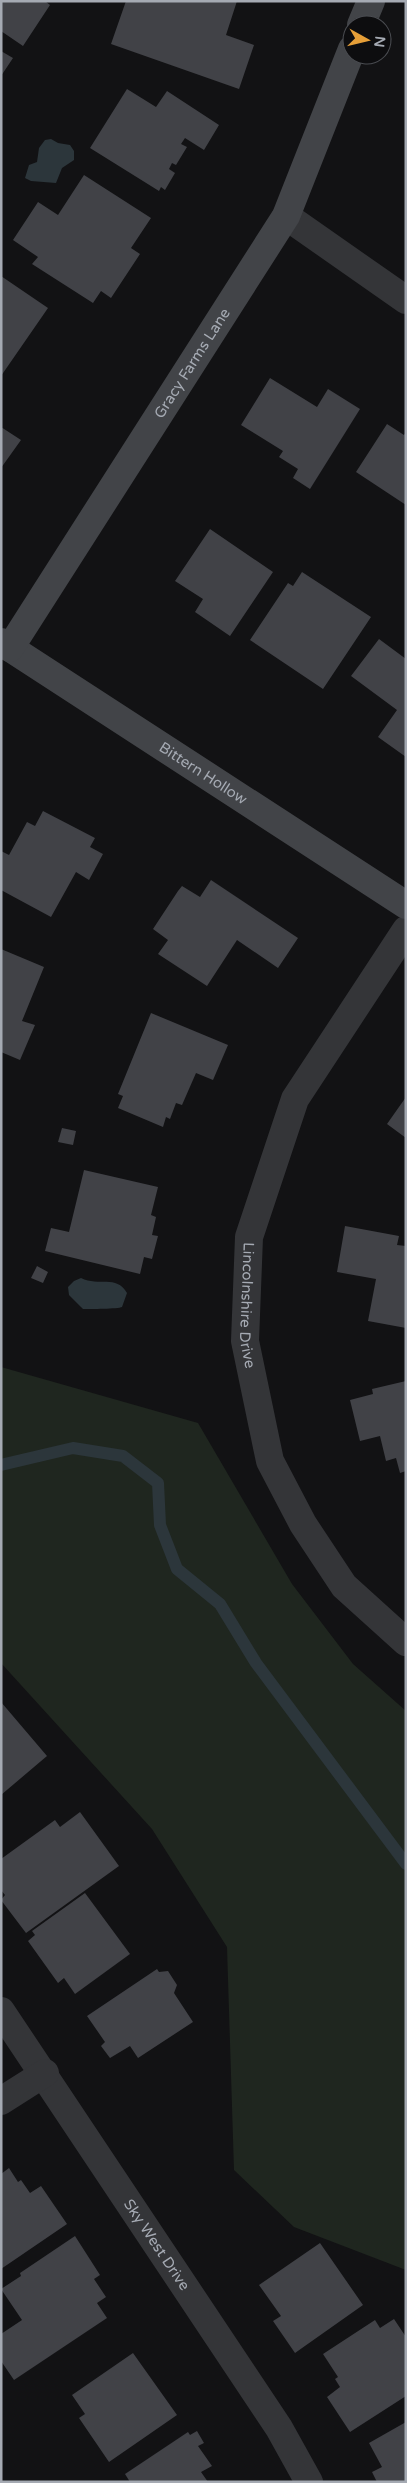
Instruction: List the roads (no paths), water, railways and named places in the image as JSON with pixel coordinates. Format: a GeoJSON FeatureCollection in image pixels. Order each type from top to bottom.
{"type":"FeatureCollection","features":[{"type":"Feature","properties":{"kind":"street"},"geometry":{"type":"LineString","coordinates":[[366,15],[371,1]]}},
{"type":"Feature","properties":{"kind":"street","name":"Gracy Farms Lane"},"geometry":{"type":"LineString","coordinates":[[4,651],[286,216],[346,65]]}},
{"type":"Feature","properties":{"kind":"street"},"geometry":{"type":"LineString","coordinates":[[286,216],[406,300]]}},
{"type":"Feature","properties":{"kind":"street","name":"Bittern Hollow"},"geometry":{"type":"LineString","coordinates":[[4,651],[406,905]]}},
{"type":"Feature","properties":{"kind":"street","name":"Lincolnshire Drive"},"geometry":{"type":"LineString","coordinates":[[406,930],[295,1099],[249,1237],[245,1340],[270,1461],[299,1516],[344,1586],[406,1642]]}},
{"type":"Feature","properties":{"kind":"street","name":"Sky West Drive"},"geometry":{"type":"LineString","coordinates":[[1,2011],[279,2428],[309,2482]]}},
{"type":"Feature","properties":{"kind":"street"},"geometry":{"type":"LineString","coordinates":[[1,2101],[44,2073]]}},
{"type":"Feature","properties":{"kind":"waterway"},"geometry":{"type":"LineString","coordinates":[[1,1465],[73,1448],[123,1456],[158,1483],[160,1525],[177,1569],[220,1604],[256,1663],[406,1864]]}}]}
